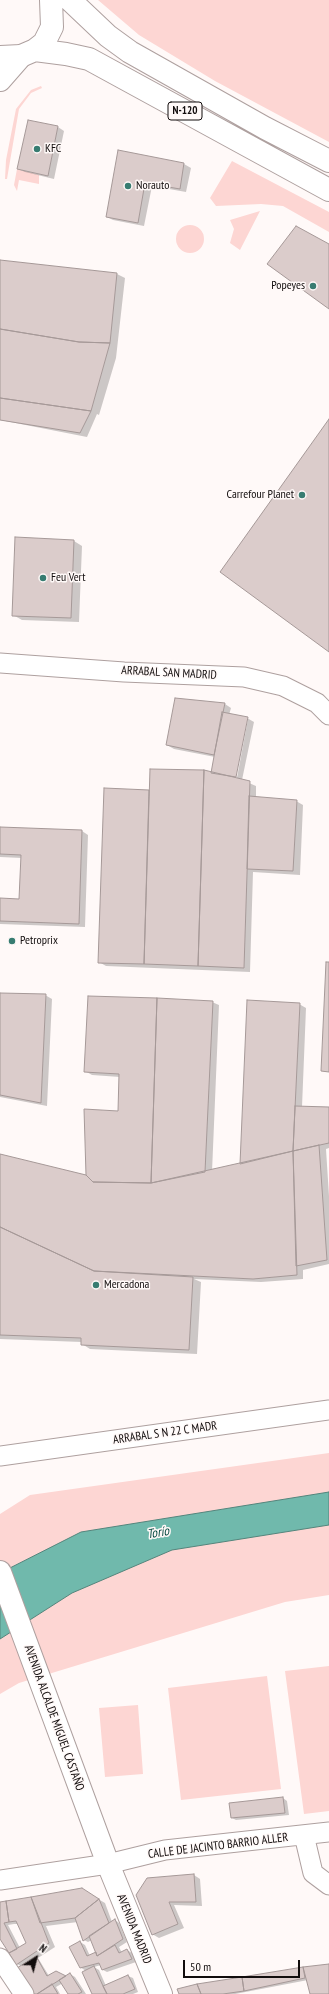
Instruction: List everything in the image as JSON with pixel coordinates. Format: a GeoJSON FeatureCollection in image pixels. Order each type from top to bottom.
{"type":"FeatureCollection","features":[{"type":"Feature","properties":{"kind":"main road"},"geometry":{"type":"LineString","coordinates":[[0,80],[19,54],[44,43],[52,27],[51,0]]}},
{"type":"Feature","properties":{"kind":"main road","name":"N-120"},"geometry":{"type":"LineString","coordinates":[[70,0],[108,36],[130,52],[265,128],[329,161]]}},
{"type":"Feature","properties":{"kind":"main road","name":"N-120"},"geometry":{"type":"LineString","coordinates":[[19,54],[66,54],[89,59],[329,190]]}},
{"type":"Feature","properties":{"kind":"main road","name":"AVENIDA ALCALDE MIGUEL CASTAÑO"},"geometry":{"type":"LineString","coordinates":[[0,1572],[108,1864]]}},
{"type":"Feature","properties":{"kind":"main road","name":"AVENIDA MADRID"},"geometry":{"type":"LineString","coordinates":[[108,1864],[160,1994]]}},
{"type":"Feature","properties":{"kind":"street","name":"ARRABAL SAN MADRID"},"geometry":{"type":"LineString","coordinates":[[0,663],[124,672],[244,677],[283,686],[317,703],[329,715]]}},
{"type":"Feature","properties":{"kind":"street","name":"ARRABAL S N 22 C MADR"},"geometry":{"type":"LineString","coordinates":[[0,1456],[329,1410]]}},
{"type":"Feature","properties":{"kind":"street","name":"CALLE DE JACINTO BARRIO ALLER"},"geometry":{"type":"LineString","coordinates":[[0,1880],[108,1864],[165,1850],[329,1832]]}},
{"type":"Feature","properties":{"kind":"street"},"geometry":{"type":"LineString","coordinates":[[304,1835],[313,1874],[329,1885]]}},
{"type":"Feature","properties":{"kind":"street"},"geometry":{"type":"LineString","coordinates":[[0,1958],[24,1994]]}},
{"type":"Feature","properties":{"kind":"shaded area"},"geometry":{"type":"Polygon","coordinates":[[[98,0],[329,0],[329,142],[215,81],[139,35],[98,0]]]}},
{"type":"Feature","properties":{"kind":"shaded area"},"geometry":{"type":"Polygon","coordinates":[[[41,86],[42,88],[31,93],[19,109],[7,179],[5,179],[6,160],[16,109],[31,90],[41,86]]]}},
{"type":"Feature","properties":{"kind":"shaded area"},"geometry":{"type":"Polygon","coordinates":[[[232,161],[329,212],[329,232],[283,206],[261,204],[216,206],[210,198],[232,161]]]}},
{"type":"Feature","properties":{"kind":"shaded area"},"geometry":{"type":"Polygon","coordinates":[[[17,169],[39,175],[39,184],[19,180],[17,191],[14,185],[17,169]]]}},
{"type":"Feature","properties":{"kind":"shaded area"},"geometry":{"type":"Polygon","coordinates":[[[260,211],[240,250],[230,243],[234,229],[230,220],[260,211]]]}},
{"type":"Feature","properties":{"kind":"shaded area"},"geometry":{"type":"Polygon","coordinates":[[[190,225],[200,229],[204,239],[200,249],[190,253],[180,249],[176,239],[180,229],[190,225]]]}},
{"type":"Feature","properties":{"kind":"shaded area"},"geometry":{"type":"Polygon","coordinates":[[[329,1453],[329,1595],[285,1602],[19,1683],[0,1694],[0,1514],[30,1495],[329,1453]]]}},
{"type":"Feature","properties":{"kind":"shaded area"},"geometry":{"type":"Polygon","coordinates":[[[329,1666],[329,1811],[304,1814],[285,1671],[329,1666]]]}},
{"type":"Feature","properties":{"kind":"shaded area"},"geometry":{"type":"Polygon","coordinates":[[[267,1676],[281,1789],[181,1800],[168,1688],[267,1676]]]}},
{"type":"Feature","properties":{"kind":"shaded area"},"geometry":{"type":"Polygon","coordinates":[[[138,1705],[143,1774],[105,1777],[99,1708],[138,1705]]]}},
{"type":"Feature","properties":{"kind":"water","name":"Torío"},"geometry":{"type":"Polygon","coordinates":[[[329,1492],[329,1525],[172,1550],[72,1593],[0,1639],[0,1573],[81,1532],[329,1492]]]}},
{"type":"Feature","properties":{"kind":"building"},"geometry":{"type":"Polygon","coordinates":[[[28,120],[58,126],[48,176],[17,169],[28,120]]]}},
{"type":"Feature","properties":{"kind":"building","name":"Norauto"},"geometry":{"type":"Polygon","coordinates":[[[118,150],[184,163],[180,189],[145,183],[138,223],[106,217],[118,150]]]}},
{"type":"Feature","properties":{"kind":"building","name":"Popeyes"},"geometry":{"type":"Polygon","coordinates":[[[296,226],[329,244],[329,309],[267,264],[296,226]]]}},
{"type":"Feature","properties":{"kind":"building"},"geometry":{"type":"Polygon","coordinates":[[[0,260],[117,273],[110,343],[79,342],[0,329],[0,260]]]}},
{"type":"Feature","properties":{"kind":"building"},"geometry":{"type":"Polygon","coordinates":[[[0,329],[79,342],[110,343],[91,411],[0,398],[0,329]]]}},
{"type":"Feature","properties":{"kind":"building"},"geometry":{"type":"Polygon","coordinates":[[[0,398],[91,411],[80,433],[0,420],[0,398]]]}},
{"type":"Feature","properties":{"kind":"building","name":"Carrefour Planet"},"geometry":{"type":"Polygon","coordinates":[[[329,419],[329,652],[220,572],[329,419]]]}},
{"type":"Feature","properties":{"kind":"building","name":"Feu Vert"},"geometry":{"type":"Polygon","coordinates":[[[15,537],[74,540],[71,618],[12,616],[15,537]]]}},
{"type":"Feature","properties":{"kind":"building"},"geometry":{"type":"Polygon","coordinates":[[[175,698],[225,703],[214,755],[166,745],[175,698]]]}},
{"type":"Feature","properties":{"kind":"building"},"geometry":{"type":"Polygon","coordinates":[[[222,712],[248,717],[236,777],[211,773],[222,712]]]}},
{"type":"Feature","properties":{"kind":"building"},"geometry":{"type":"Polygon","coordinates":[[[150,769],[204,770],[198,966],[144,964],[150,769]]]}},
{"type":"Feature","properties":{"kind":"building"},"geometry":{"type":"Polygon","coordinates":[[[204,770],[250,781],[244,968],[198,966],[204,770]]]}},
{"type":"Feature","properties":{"kind":"building"},"geometry":{"type":"Polygon","coordinates":[[[104,788],[149,790],[144,964],[98,963],[104,788]]]}},
{"type":"Feature","properties":{"kind":"building"},"geometry":{"type":"Polygon","coordinates":[[[249,796],[297,800],[293,871],[247,869],[249,796]]]}},
{"type":"Feature","properties":{"kind":"building"},"geometry":{"type":"Polygon","coordinates":[[[0,827],[82,830],[79,924],[0,921],[0,898],[19,899],[21,855],[0,854],[0,827]]]}},
{"type":"Feature","properties":{"kind":"building"},"geometry":{"type":"Polygon","coordinates":[[[326,962],[329,962],[329,1072],[321,1071],[326,962]]]}},
{"type":"Feature","properties":{"kind":"building"},"geometry":{"type":"Polygon","coordinates":[[[0,993],[46,994],[41,1103],[0,1095],[0,993]]]}},
{"type":"Feature","properties":{"kind":"building"},"geometry":{"type":"Polygon","coordinates":[[[88,996],[157,998],[151,1183],[93,1182],[86,1175],[84,1109],[118,1111],[119,1074],[84,1072],[88,996]]]}},
{"type":"Feature","properties":{"kind":"building"},"geometry":{"type":"Polygon","coordinates":[[[157,998],[213,1001],[205,1172],[151,1183],[157,998]]]}},
{"type":"Feature","properties":{"kind":"building"},"geometry":{"type":"Polygon","coordinates":[[[247,1000],[300,1003],[293,1151],[240,1164],[247,1000]]]}},
{"type":"Feature","properties":{"kind":"building"},"geometry":{"type":"Polygon","coordinates":[[[295,1106],[329,1107],[329,1143],[293,1151],[295,1106]]]}},
{"type":"Feature","properties":{"kind":"building"},"geometry":{"type":"Polygon","coordinates":[[[319,1145],[327,1260],[296,1266],[293,1151],[319,1145]]]}},
{"type":"Feature","properties":{"kind":"building"},"geometry":{"type":"Polygon","coordinates":[[[293,1151],[297,1275],[253,1279],[94,1271],[0,1227],[0,1154],[86,1175],[93,1182],[151,1183],[293,1151]]]}},
{"type":"Feature","properties":{"kind":"building","name":"Mercadona"},"geometry":{"type":"Polygon","coordinates":[[[0,1227],[94,1271],[193,1277],[189,1350],[81,1345],[81,1338],[0,1335],[0,1227]]]}},
{"type":"Feature","properties":{"kind":"building"},"geometry":{"type":"Polygon","coordinates":[[[283,1797],[285,1813],[231,1818],[229,1803],[283,1797]]]}},
{"type":"Feature","properties":{"kind":"building"},"geometry":{"type":"Polygon","coordinates":[[[194,1874],[196,1902],[169,1902],[178,1924],[152,1935],[136,1895],[147,1878],[194,1874]]]}},
{"type":"Feature","properties":{"kind":"building"},"geometry":{"type":"Polygon","coordinates":[[[82,1888],[99,1899],[75,1918],[40,1923],[31,1897],[82,1888]]]}},
{"type":"Feature","properties":{"kind":"building"},"geometry":{"type":"Polygon","coordinates":[[[31,1897],[49,1943],[16,1965],[9,1953],[26,1943],[16,1921],[9,1922],[6,1901],[31,1897]]]}},
{"type":"Feature","properties":{"kind":"building"},"geometry":{"type":"Polygon","coordinates":[[[99,1899],[109,1923],[83,1941],[75,1918],[99,1899]]]}},
{"type":"Feature","properties":{"kind":"building"},"geometry":{"type":"Polygon","coordinates":[[[6,1901],[9,1922],[4,1923],[17,1949],[9,1953],[0,1939],[0,1902],[6,1901]]]}},
{"type":"Feature","properties":{"kind":"building"},"geometry":{"type":"Polygon","coordinates":[[[115,1919],[123,1939],[97,1956],[89,1936],[115,1919]]]}},
{"type":"Feature","properties":{"kind":"building"},"geometry":{"type":"Polygon","coordinates":[[[80,1941],[87,1956],[96,1952],[97,1956],[115,1945],[119,1953],[127,1949],[132,1959],[102,1970],[99,1963],[80,1968],[69,1947],[80,1941]]]}},
{"type":"Feature","properties":{"kind":"building"},"geometry":{"type":"Polygon","coordinates":[[[36,1956],[47,1976],[56,1971],[66,1976],[37,1994],[34,1994],[17,1968],[36,1956]]]}},
{"type":"Feature","properties":{"kind":"building"},"geometry":{"type":"Polygon","coordinates":[[[329,1964],[329,1994],[310,1994],[303,1967],[329,1964]]]}},
{"type":"Feature","properties":{"kind":"building"},"geometry":{"type":"Polygon","coordinates":[[[94,1966],[107,1994],[92,1994],[82,1972],[94,1966]]]}},
{"type":"Feature","properties":{"kind":"building"},"geometry":{"type":"Polygon","coordinates":[[[303,1967],[305,1978],[244,1991],[242,1977],[303,1967]]]}},
{"type":"Feature","properties":{"kind":"building"},"geometry":{"type":"Polygon","coordinates":[[[70,1973],[82,1992],[78,1994],[68,1994],[59,1980],[70,1973]]]}},
{"type":"Feature","properties":{"kind":"building"},"geometry":{"type":"Polygon","coordinates":[[[128,1975],[135,1989],[123,1994],[107,1994],[103,1986],[128,1975]]]}},
{"type":"Feature","properties":{"kind":"building"},"geometry":{"type":"Polygon","coordinates":[[[242,1977],[244,1991],[223,1994],[201,1994],[197,1984],[242,1977]]]}},
{"type":"Feature","properties":{"kind":"building"},"geometry":{"type":"Polygon","coordinates":[[[52,1984],[58,1994],[37,1994],[52,1984]]]}},
{"type":"Feature","properties":{"kind":"building"},"geometry":{"type":"Polygon","coordinates":[[[197,1984],[201,1994],[179,1994],[177,1989],[197,1984]]]}},
{"type":"Feature","properties":{"kind":"place","name":"KFC"},"geometry":{"type":"Point","coordinates":[37,149]}},
{"type":"Feature","properties":{"kind":"place","name":"Norauto"},"geometry":{"type":"Point","coordinates":[128,186]}},
{"type":"Feature","properties":{"kind":"place","name":"Popeyes"},"geometry":{"type":"Point","coordinates":[313,286]}},
{"type":"Feature","properties":{"kind":"place","name":"Carrefour Planet"},"geometry":{"type":"Point","coordinates":[302,495]}},
{"type":"Feature","properties":{"kind":"place","name":"Feu Vert"},"geometry":{"type":"Point","coordinates":[43,578]}},
{"type":"Feature","properties":{"kind":"place","name":"Petroprix"},"geometry":{"type":"Point","coordinates":[12,941]}},
{"type":"Feature","properties":{"kind":"place","name":"Mercadona"},"geometry":{"type":"Point","coordinates":[96,1285]}}]}
